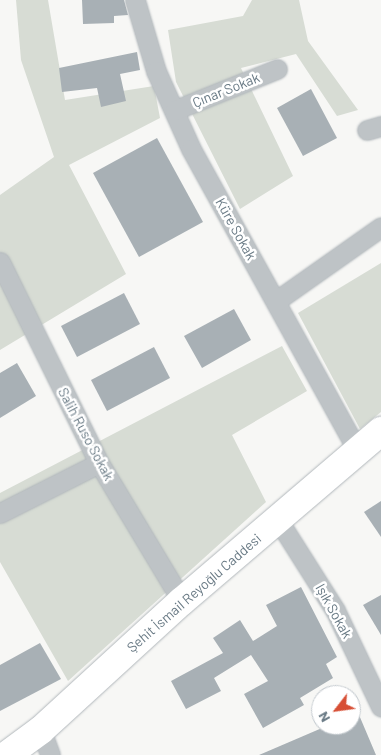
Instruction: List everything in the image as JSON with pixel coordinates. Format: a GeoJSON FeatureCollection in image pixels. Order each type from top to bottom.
{"type":"FeatureCollection","features":[{"type":"Feature","properties":{"kind":"street","name":"Küre Sokak"},"geometry":{"type":"LineString","coordinates":[[134,0],[139,24],[191,149],[357,450]]}},
{"type":"Feature","properties":{"kind":"street","name":"Çınar Sokak"},"geometry":{"type":"LineString","coordinates":[[174,110],[276,69]]}},
{"type":"Feature","properties":{"kind":"street"},"geometry":{"type":"LineString","coordinates":[[276,301],[381,227]]}},
{"type":"Feature","properties":{"kind":"street","name":"Salih Ruso Sokak"},"geometry":{"type":"LineString","coordinates":[[0,262],[100,463],[182,601]]}},
{"type":"Feature","properties":{"kind":"street","name":"Şehit İsmail Reyoğlu Caddesi"},"geometry":{"type":"LineString","coordinates":[[7,755],[45,743],[182,601],[381,431]]}},
{"type":"Feature","properties":{"kind":"street"},"geometry":{"type":"LineString","coordinates":[[0,513],[100,463]]}},
{"type":"Feature","properties":{"kind":"street","name":"Işık Sokak"},"geometry":{"type":"LineString","coordinates":[[278,520],[335,610],[381,707]]}},
{"type":"Feature","properties":{"kind":"shaded area"},"geometry":{"type":"Polygon","coordinates":[[[16,0],[48,0],[65,100],[154,86],[160,118],[69,165],[126,274],[0,350],[0,195],[54,157],[21,60],[16,0]]]}},
{"type":"Feature","properties":{"kind":"shaded area"},"geometry":{"type":"Polygon","coordinates":[[[252,0],[299,0],[308,41],[358,110],[337,116],[296,54],[241,68],[293,176],[240,209],[176,82],[168,30],[243,16],[252,0]]]}},
{"type":"Feature","properties":{"kind":"shaded area"},"geometry":{"type":"Polygon","coordinates":[[[381,263],[381,412],[360,429],[298,313],[381,263]]]}},
{"type":"Feature","properties":{"kind":"shaded area"},"geometry":{"type":"Polygon","coordinates":[[[282,346],[307,391],[232,435],[266,502],[68,681],[0,562],[0,493],[282,346]]]}},
{"type":"Feature","properties":{"kind":"building"},"geometry":{"type":"Polygon","coordinates":[[[82,0],[124,0],[128,15],[114,16],[114,23],[83,24],[82,0]]]}},
{"type":"Feature","properties":{"kind":"building"},"geometry":{"type":"Polygon","coordinates":[[[137,52],[140,70],[120,74],[126,101],[101,107],[97,88],[62,92],[59,68],[137,52]]]}},
{"type":"Feature","properties":{"kind":"building"},"geometry":{"type":"Polygon","coordinates":[[[311,89],[337,138],[303,156],[277,108],[311,89]]]}},
{"type":"Feature","properties":{"kind":"building"},"geometry":{"type":"Polygon","coordinates":[[[157,138],[203,222],[139,257],[93,173],[157,138]]]}},
{"type":"Feature","properties":{"kind":"building"},"geometry":{"type":"Polygon","coordinates":[[[124,293],[140,324],[77,357],[61,326],[124,293]]]}},
{"type":"Feature","properties":{"kind":"building"},"geometry":{"type":"Polygon","coordinates":[[[234,309],[251,340],[202,368],[184,336],[234,309]]]}},
{"type":"Feature","properties":{"kind":"building"},"geometry":{"type":"Polygon","coordinates":[[[154,347],[170,378],[107,411],[91,380],[154,347]]]}},
{"type":"Feature","properties":{"kind":"building"},"geometry":{"type":"Polygon","coordinates":[[[17,363],[36,396],[0,418],[0,373],[17,363]]]}},
{"type":"Feature","properties":{"kind":"building"},"geometry":{"type":"Polygon","coordinates":[[[381,501],[381,537],[364,512],[381,501]]]}},
{"type":"Feature","properties":{"kind":"building"},"geometry":{"type":"Polygon","coordinates":[[[301,587],[337,657],[326,664],[333,678],[321,685],[311,685],[311,691],[300,698],[304,705],[263,728],[244,694],[268,681],[251,655],[214,678],[221,691],[186,709],[171,681],[223,653],[213,638],[240,620],[253,641],[277,626],[266,605],[301,587]]]}},
{"type":"Feature","properties":{"kind":"building"},"geometry":{"type":"Polygon","coordinates":[[[381,595],[381,635],[363,605],[381,595]]]}},
{"type":"Feature","properties":{"kind":"building"},"geometry":{"type":"Polygon","coordinates":[[[40,643],[61,679],[0,711],[0,665],[40,643]]]}},
{"type":"Feature","properties":{"kind":"building"},"geometry":{"type":"Polygon","coordinates":[[[361,720],[376,755],[259,755],[311,733],[311,735],[361,735],[361,720]]]}}]}
